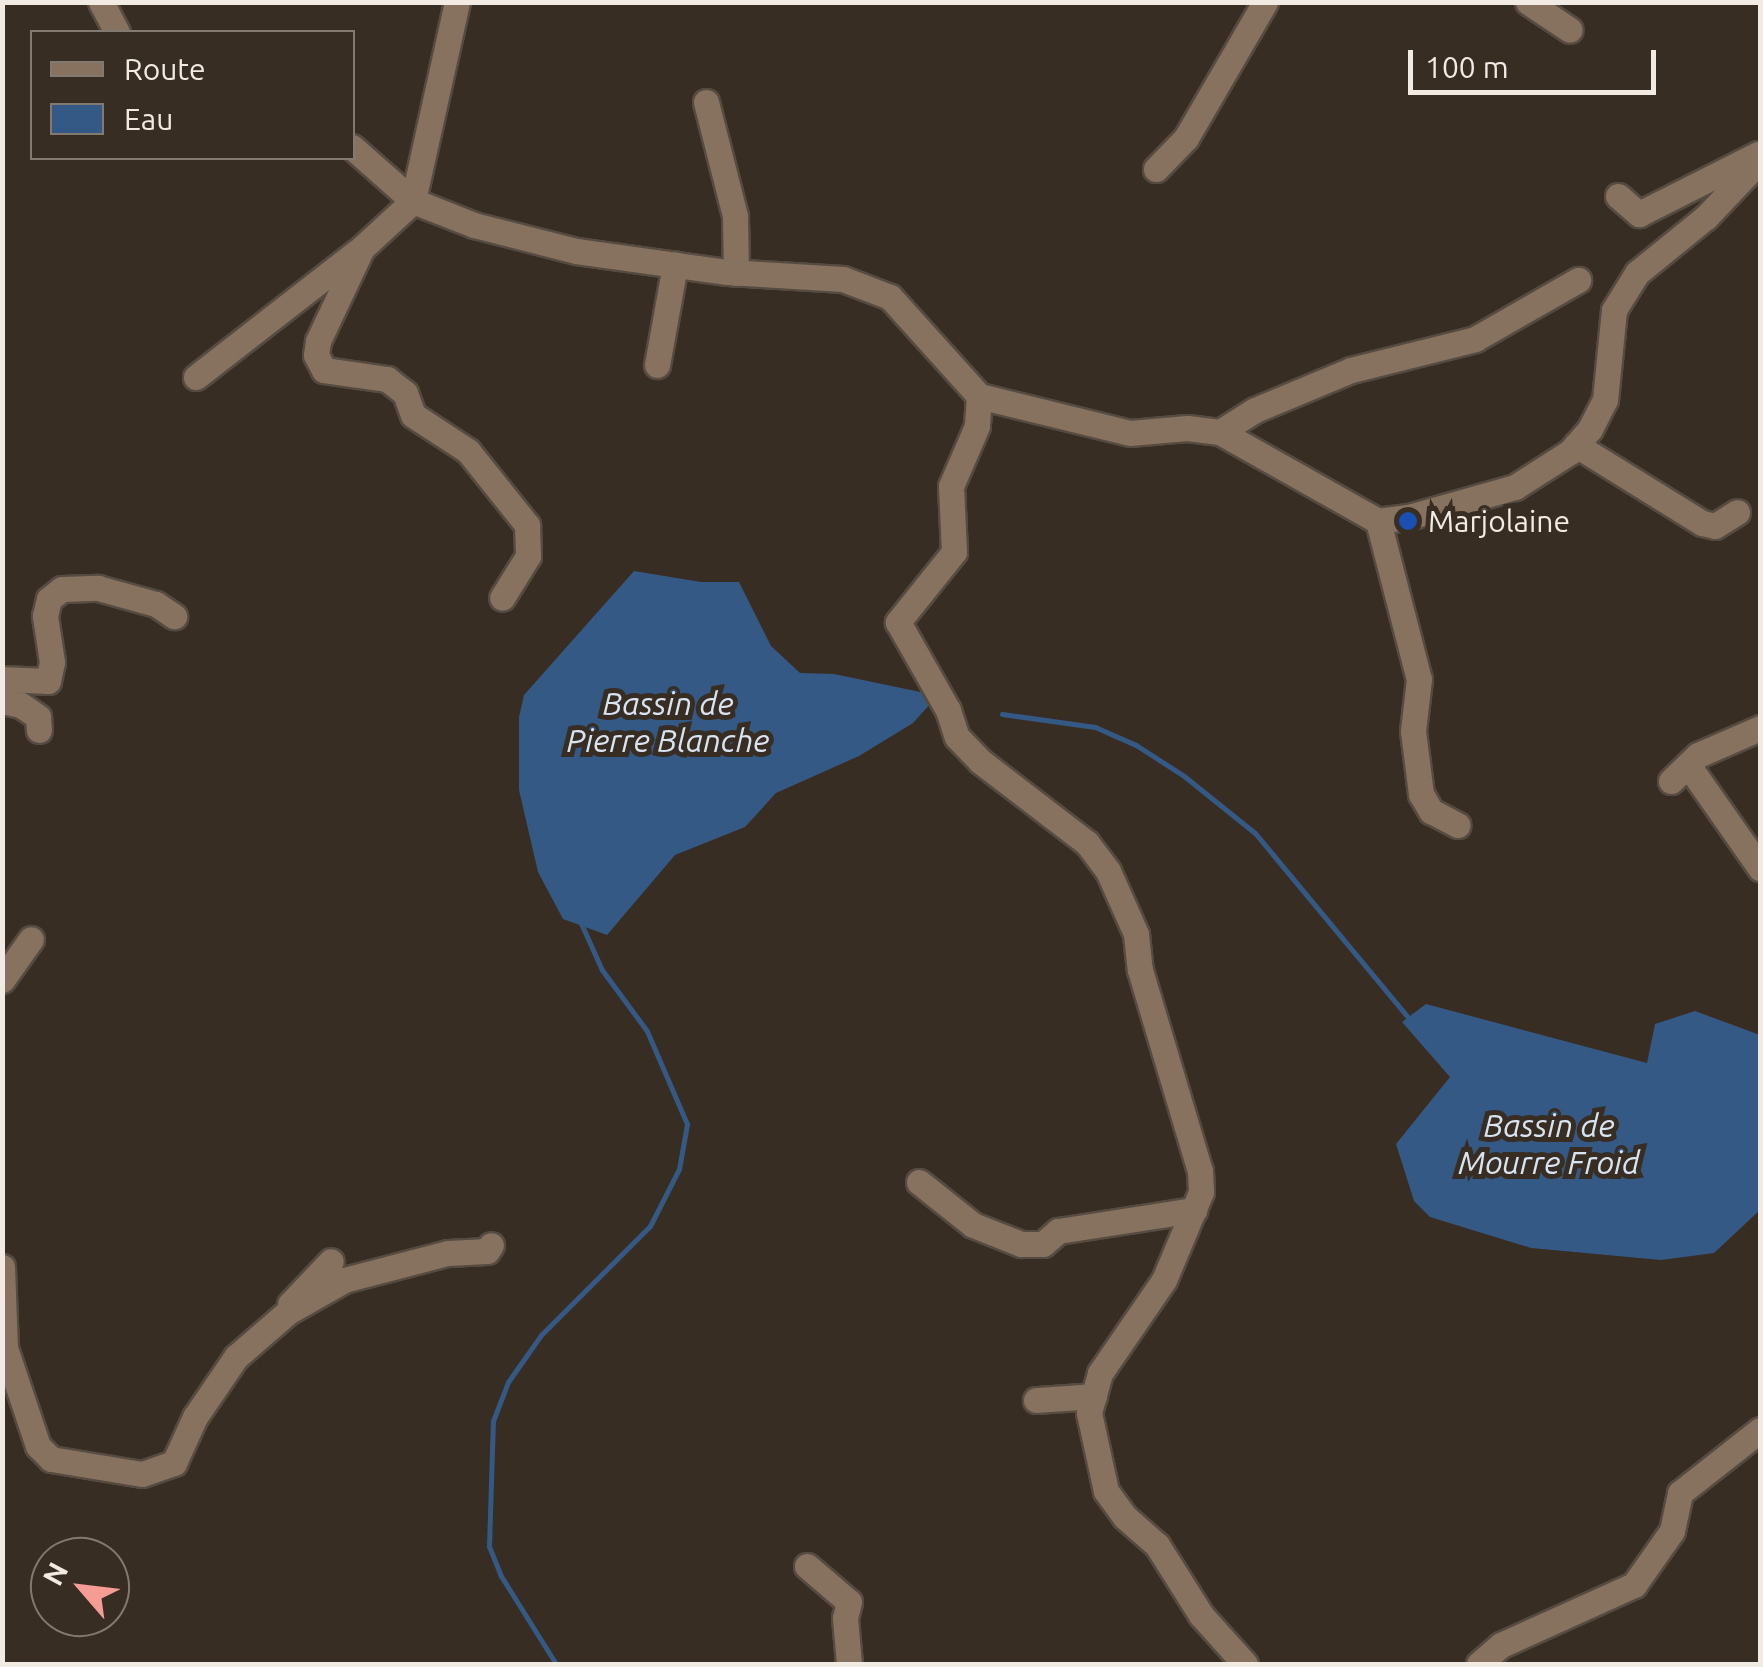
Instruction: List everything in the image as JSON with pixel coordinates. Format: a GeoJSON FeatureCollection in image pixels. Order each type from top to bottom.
{"type":"FeatureCollection","features":[{"type":"Feature","properties":{"kind":"street"},"geometry":{"type":"LineString","coordinates":[[100,2],[117,30]]}},
{"type":"Feature","properties":{"kind":"street"},"geometry":{"type":"LineString","coordinates":[[196,376],[362,248],[412,201],[457,2]]}},
{"type":"Feature","properties":{"kind":"street"},"geometry":{"type":"LineString","coordinates":[[1156,169],[1186,138],[1265,2]]}},
{"type":"Feature","properties":{"kind":"street"},"geometry":{"type":"LineString","coordinates":[[1528,2],[1570,30]]}},
{"type":"Feature","properties":{"kind":"street"},"geometry":{"type":"LineString","coordinates":[[706,102],[734,216],[736,273]]}},
{"type":"Feature","properties":{"kind":"street"},"geometry":{"type":"LineString","coordinates":[[355,150],[412,201],[474,225],[576,251],[736,273],[842,278],[890,297],[979,396],[1130,433],[1187,428],[1220,432],[1378,521],[1412,516],[1515,487],[1576,445],[1605,400],[1614,310],[1638,274],[1706,217],[1760,156]]}},
{"type":"Feature","properties":{"kind":"street"},"geometry":{"type":"LineString","coordinates":[[1618,196],[1638,214],[1760,156]]}},
{"type":"Feature","properties":{"kind":"street"},"geometry":{"type":"LineString","coordinates":[[362,248],[318,340],[316,355],[324,370],[387,379],[406,393],[414,415],[468,452],[527,525],[528,556],[502,598]]}},
{"type":"Feature","properties":{"kind":"street"},"geometry":{"type":"LineString","coordinates":[[657,366],[676,265]]}},
{"type":"Feature","properties":{"kind":"street"},"geometry":{"type":"LineString","coordinates":[[1220,432],[1255,410],[1351,370],[1475,339],[1578,280]]}},
{"type":"Feature","properties":{"kind":"street"},"geometry":{"type":"LineString","coordinates":[[979,396],[977,426],[951,486],[954,552],[898,622],[948,710],[957,738],[980,761],[1087,843],[1108,871],[1136,934],[1140,970],[1200,1171],[1201,1192],[1164,1280],[1100,1373],[1089,1413],[1106,1491],[1125,1517],[1156,1545],[1202,1615],[1245,1664]]}},
{"type":"Feature","properties":{"kind":"street"},"geometry":{"type":"LineString","coordinates":[[1576,445],[1702,524],[1715,526],[1737,512]]}},
{"type":"Feature","properties":{"kind":"street"},"geometry":{"type":"LineString","coordinates":[[1378,521],[1419,679],[1413,731],[1421,794],[1431,811],[1458,824]]}},
{"type":"Feature","properties":{"kind":"street"},"geometry":{"type":"LineString","coordinates":[[2,679],[48,680],[52,662],[45,616],[49,598],[62,589],[98,588],[156,604],[174,616]]}},
{"type":"Feature","properties":{"kind":"street"},"geometry":{"type":"LineString","coordinates":[[2,701],[21,705],[38,717],[39,730]]}},
{"type":"Feature","properties":{"kind":"street"},"geometry":{"type":"LineString","coordinates":[[1760,728],[1698,756],[1679,773],[1760,868]]}},
{"type":"Feature","properties":{"kind":"street"},"geometry":{"type":"LineString","coordinates":[[2,980],[31,940]]}},
{"type":"Feature","properties":{"kind":"street"},"geometry":{"type":"LineString","coordinates":[[918,1182],[972,1224],[1021,1244],[1043,1244],[1058,1231],[1194,1210]]}},
{"type":"Feature","properties":{"kind":"street"},"geometry":{"type":"LineString","coordinates":[[2,1267],[5,1348],[38,1446],[51,1459],[102,1471],[142,1474],[174,1463],[194,1417],[236,1357],[288,1312],[344,1280],[448,1253],[488,1251],[492,1245]]}},
{"type":"Feature","properties":{"kind":"street"},"geometry":{"type":"LineString","coordinates":[[288,1312],[311,1278],[331,1260]]}},
{"type":"Feature","properties":{"kind":"street"},"geometry":{"type":"LineString","coordinates":[[1036,1400],[1094,1396]]}},
{"type":"Feature","properties":{"kind":"street"},"geometry":{"type":"LineString","coordinates":[[1480,1664],[1501,1644],[1634,1584],[1648,1572],[1672,1530],[1680,1493],[1760,1430]]}},
{"type":"Feature","properties":{"kind":"street"},"geometry":{"type":"LineString","coordinates":[[807,1566],[850,1602],[845,1618],[849,1664]]}},
{"type":"Feature","properties":{"kind":"water","name":"Bassin de Pierre Blanche"},"geometry":{"type":"Polygon","coordinates":[[[634,571],[701,582],[739,582],[771,646],[800,673],[834,674],[930,694],[931,703],[913,723],[859,756],[776,793],[745,827],[675,855],[607,935],[563,919],[538,872],[519,790],[519,717],[524,695],[634,571]]]}},
{"type":"Feature","properties":{"kind":"water","name":"Bassin de Mourre Froid"},"geometry":{"type":"Polygon","coordinates":[[[1426,1004],[1647,1063],[1655,1024],[1695,1011],[1760,1035],[1760,1210],[1714,1253],[1661,1260],[1531,1248],[1430,1217],[1414,1201],[1396,1144],[1450,1077],[1402,1022],[1426,1004]]]}},
{"type":"Feature","properties":{"kind":"waterway"},"geometry":{"type":"LineString","coordinates":[[1002,714],[1095,727],[1136,745],[1184,776],[1255,833],[1411,1021]]}},
{"type":"Feature","properties":{"kind":"waterway"},"geometry":{"type":"LineString","coordinates":[[556,1664],[501,1576],[489,1546],[493,1421],[508,1382],[541,1335],[650,1226],[679,1169],[687,1124],[647,1031],[602,970],[580,921]]}},
{"type":"Feature","properties":{"kind":"place","name":"Marjolaine"},"geometry":{"type":"Point","coordinates":[1408,521]}}]}
